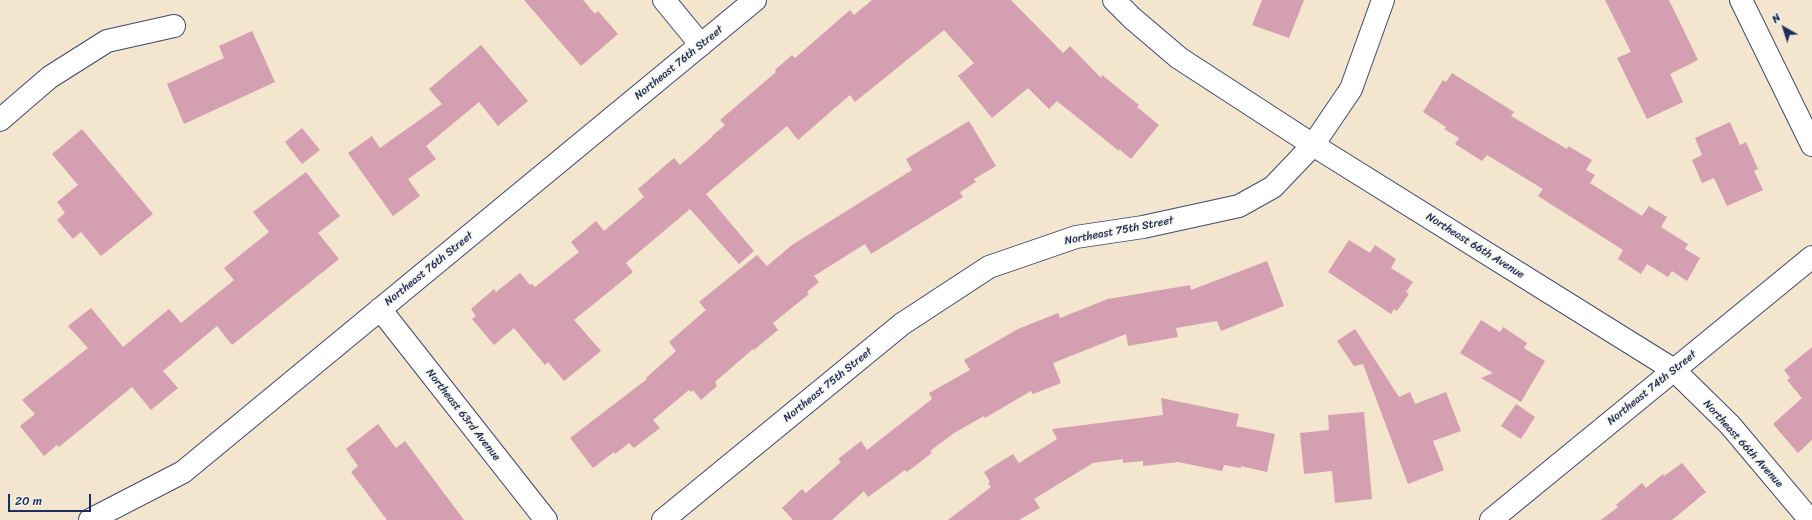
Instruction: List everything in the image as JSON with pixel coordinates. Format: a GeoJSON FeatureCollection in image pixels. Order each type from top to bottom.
{"type":"FeatureCollection","features":[{"type":"Feature","properties":{"kind":"street"},"geometry":{"type":"LineString","coordinates":[[664,0],[701,45]]}},
{"type":"Feature","properties":{"kind":"street","name":"Northeast 76th Street"},"geometry":{"type":"LineString","coordinates":[[90,520],[182,472],[755,0]]}},
{"type":"Feature","properties":{"kind":"street","name":"Northeast 66th Avenue"},"geometry":{"type":"LineString","coordinates":[[1114,0],[1132,18],[1179,58],[1313,145],[1674,370],[1730,425],[1810,520]]}},
{"type":"Feature","properties":{"kind":"street","name":"Northeast 75th Street"},"geometry":{"type":"LineString","coordinates":[[663,520],[902,324],[990,266],[1076,237],[1143,227],[1239,206],[1273,187],[1313,145],[1351,89],[1383,0]]}},
{"type":"Feature","properties":{"kind":"street"},"geometry":{"type":"LineString","coordinates":[[1742,0],[1812,145]]}},
{"type":"Feature","properties":{"kind":"street"},"geometry":{"type":"LineString","coordinates":[[0,120],[50,78],[106,41],[174,26]]}},
{"type":"Feature","properties":{"kind":"street","name":"Northeast 74th Street"},"geometry":{"type":"LineString","coordinates":[[1491,520],[1812,257]]}},
{"type":"Feature","properties":{"kind":"street","name":"Northeast 63rd Avenue"},"geometry":{"type":"LineString","coordinates":[[380,309],[546,520]]}},
{"type":"Feature","properties":{"kind":"building"},"geometry":{"type":"Polygon","coordinates":[[[524,0],[583,0],[595,14],[598,11],[618,34],[581,66],[524,0]]]}},
{"type":"Feature","properties":{"kind":"building"},"geometry":{"type":"Polygon","coordinates":[[[872,0],[1011,0],[1063,53],[1070,46],[1101,78],[1102,75],[1139,105],[1137,107],[1159,125],[1131,159],[1057,101],[1049,109],[1028,88],[992,118],[958,76],[974,63],[944,30],[855,102],[850,95],[798,140],[787,126],[706,194],[754,251],[739,264],[690,209],[626,263],[633,272],[574,320],[601,351],[564,381],[548,362],[545,365],[514,328],[494,345],[472,319],[476,316],[471,309],[494,289],[496,292],[520,273],[530,285],[532,284],[535,287],[579,252],[571,242],[596,221],[604,231],[644,197],[638,189],[674,158],[680,165],[725,125],[720,120],[776,72],[775,70],[792,55],[795,58],[850,10],[854,15],[872,0]]]}},
{"type":"Feature","properties":{"kind":"building"},"geometry":{"type":"Polygon","coordinates":[[[1262,0],[1304,0],[1289,38],[1252,25],[1262,0]]]}},
{"type":"Feature","properties":{"kind":"building"},"geometry":{"type":"Polygon","coordinates":[[[1605,0],[1669,0],[1698,60],[1670,74],[1683,102],[1647,119],[1617,58],[1631,52],[1605,0]]]}},
{"type":"Feature","properties":{"kind":"building"},"geometry":{"type":"Polygon","coordinates":[[[252,31],[275,82],[184,124],[167,84],[224,58],[219,46],[252,31]]]}},
{"type":"Feature","properties":{"kind":"building"},"geometry":{"type":"Polygon","coordinates":[[[481,45],[528,101],[498,126],[479,102],[426,146],[436,159],[408,179],[420,196],[393,216],[348,153],[372,136],[380,148],[442,104],[429,89],[481,45]]]}},
{"type":"Feature","properties":{"kind":"building"},"geometry":{"type":"Polygon","coordinates":[[[1452,73],[1514,112],[1511,116],[1567,149],[1568,146],[1592,160],[1586,170],[1595,175],[1590,183],[1642,216],[1649,206],[1667,217],[1661,227],[1688,244],[1685,249],[1700,258],[1687,281],[1672,271],[1668,277],[1647,264],[1641,274],[1618,259],[1623,250],[1538,196],[1543,189],[1487,155],[1482,161],[1455,144],[1459,138],[1444,129],[1446,127],[1423,112],[1443,80],[1446,82],[1452,73]]]}},
{"type":"Feature","properties":{"kind":"building"},"geometry":{"type":"Polygon","coordinates":[[[969,121],[996,166],[974,179],[976,182],[960,192],[963,197],[871,254],[865,244],[814,276],[819,282],[807,292],[809,294],[773,323],[778,330],[754,350],[753,349],[715,382],[717,386],[701,400],[693,390],[691,392],[689,390],[653,420],[660,428],[634,448],[629,443],[593,468],[570,438],[647,379],[646,378],[676,351],[669,342],[706,310],[699,302],[757,255],[767,266],[792,245],[912,170],[906,159],[969,121]]]}},
{"type":"Feature","properties":{"kind":"building"},"geometry":{"type":"Polygon","coordinates":[[[1730,122],[1740,145],[1746,142],[1758,169],[1754,171],[1763,190],[1727,206],[1714,178],[1702,183],[1692,160],[1702,155],[1695,138],[1730,122]]]}},
{"type":"Feature","properties":{"kind":"building"},"geometry":{"type":"Polygon","coordinates":[[[302,128],[320,150],[302,164],[285,142],[302,128]]]}},
{"type":"Feature","properties":{"kind":"building"},"geometry":{"type":"Polygon","coordinates":[[[82,129],[153,214],[101,256],[81,232],[73,239],[57,220],[65,213],[57,202],[78,185],[52,154],[82,129]]]}},
{"type":"Feature","properties":{"kind":"building"},"geometry":{"type":"Polygon","coordinates":[[[306,172],[340,216],[318,233],[339,259],[232,345],[217,326],[163,371],[178,388],[151,410],[132,387],[59,447],[57,445],[44,456],[20,426],[35,414],[22,400],[88,348],[68,326],[91,308],[123,347],[169,309],[181,323],[234,280],[224,268],[269,232],[253,212],[306,172]]]}},
{"type":"Feature","properties":{"kind":"building"},"geometry":{"type":"Polygon","coordinates":[[[1349,240],[1370,253],[1375,245],[1396,259],[1391,268],[1413,282],[1406,292],[1409,294],[1397,311],[1394,309],[1391,314],[1328,272],[1349,240]]]}},
{"type":"Feature","properties":{"kind":"building"},"geometry":{"type":"Polygon","coordinates":[[[1267,261],[1284,306],[1221,331],[1217,321],[1176,328],[1178,337],[1128,346],[1126,334],[1053,363],[1061,383],[1033,394],[1031,391],[985,418],[984,416],[954,433],[930,451],[932,453],[907,472],[905,470],[868,497],[864,491],[832,520],[793,520],[782,508],[802,489],[806,493],[841,462],[838,459],[861,441],[867,450],[932,399],[929,393],[970,370],[964,360],[1018,329],[1058,313],[1060,318],[1108,299],[1190,285],[1191,290],[1267,261]]]}},
{"type":"Feature","properties":{"kind":"building"},"geometry":{"type":"Polygon","coordinates":[[[1481,320],[1500,332],[1503,327],[1527,343],[1524,348],[1545,361],[1521,402],[1481,378],[1493,373],[1460,353],[1481,320]]]}},
{"type":"Feature","properties":{"kind":"building"},"geometry":{"type":"Polygon","coordinates":[[[1355,329],[1399,397],[1410,392],[1415,404],[1446,392],[1461,431],[1433,441],[1444,470],[1408,484],[1363,364],[1354,366],[1337,341],[1355,329]]]}},
{"type":"Feature","properties":{"kind":"building"},"geometry":{"type":"Polygon","coordinates":[[[1812,347],[1812,440],[1798,453],[1773,424],[1802,398],[1787,380],[1790,378],[1784,370],[1812,347]]]}},
{"type":"Feature","properties":{"kind":"building"},"geometry":{"type":"Polygon","coordinates":[[[1161,398],[1239,414],[1236,426],[1275,434],[1267,472],[1241,466],[1241,468],[1224,465],[1222,471],[1178,462],[1143,466],[1143,461],[1123,463],[1123,459],[1093,463],[1034,499],[1040,508],[1019,520],[948,520],[991,487],[988,483],[990,482],[984,472],[1013,454],[1019,463],[1057,439],[1052,429],[1163,415],[1161,398]]]}},
{"type":"Feature","properties":{"kind":"building"},"geometry":{"type":"Polygon","coordinates":[[[1516,404],[1535,417],[1521,439],[1501,426],[1516,404]]]}},
{"type":"Feature","properties":{"kind":"building"},"geometry":{"type":"Polygon","coordinates":[[[1364,412],[1372,499],[1335,503],[1332,471],[1304,474],[1300,433],[1329,430],[1328,415],[1364,412]]]}},
{"type":"Feature","properties":{"kind":"building"},"geometry":{"type":"Polygon","coordinates":[[[378,424],[396,448],[405,441],[464,520],[387,520],[351,472],[358,466],[346,449],[378,424]]]}},
{"type":"Feature","properties":{"kind":"building"},"geometry":{"type":"Polygon","coordinates":[[[1682,463],[1706,492],[1672,520],[1601,520],[1618,507],[1616,505],[1642,483],[1646,488],[1663,474],[1664,476],[1682,463]]]}}]}
